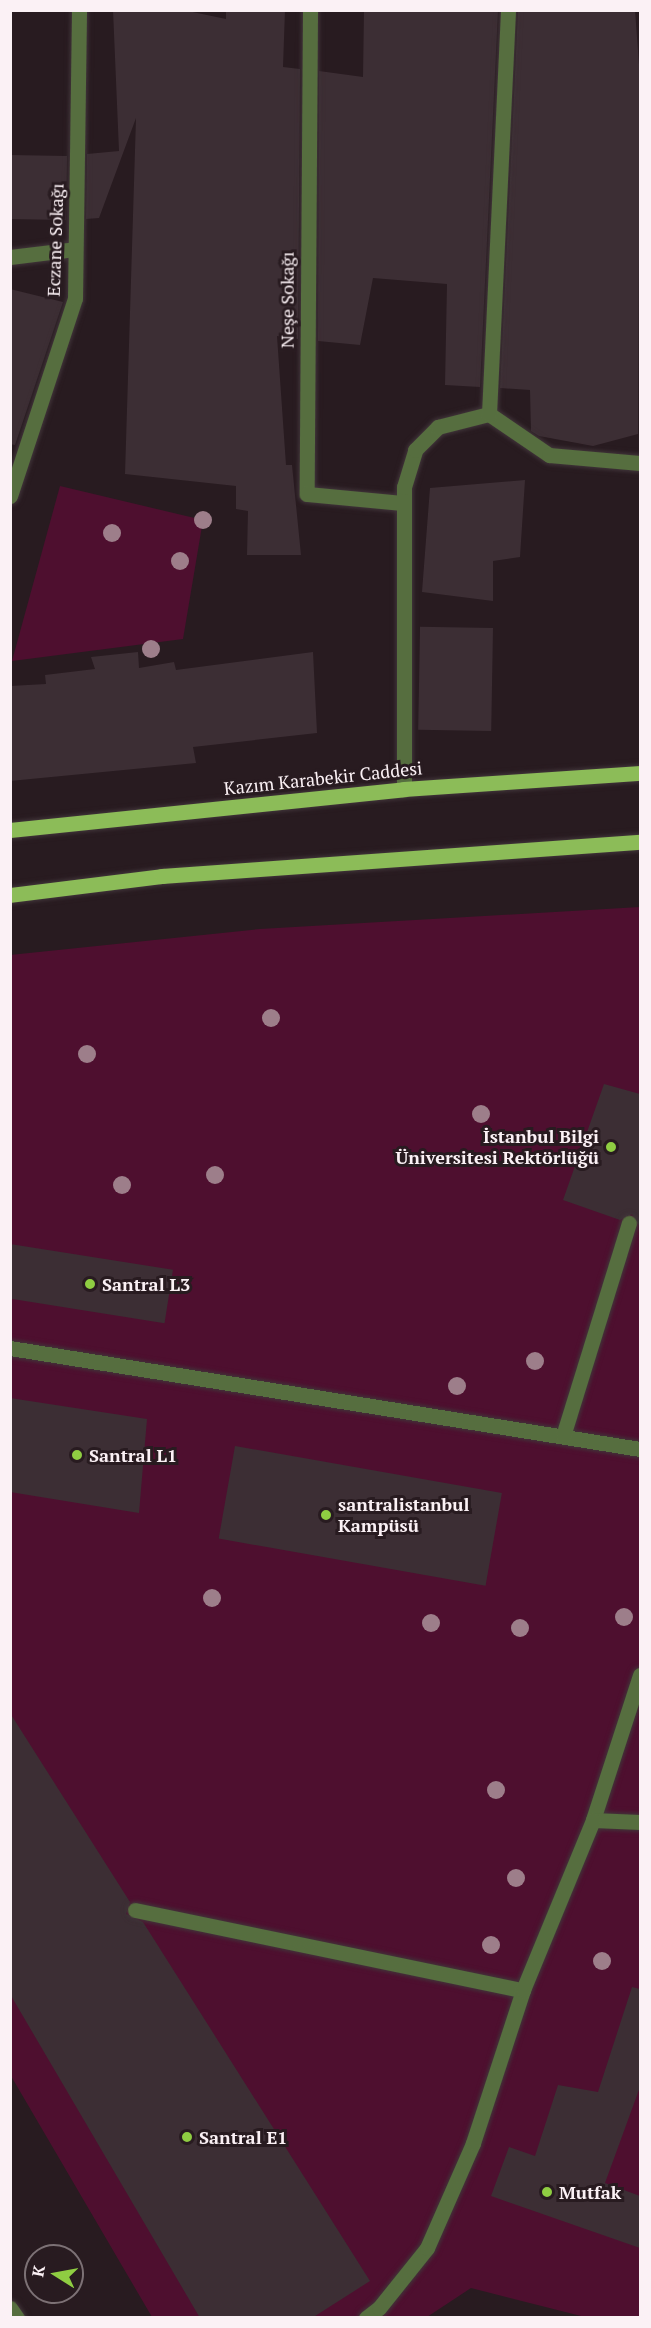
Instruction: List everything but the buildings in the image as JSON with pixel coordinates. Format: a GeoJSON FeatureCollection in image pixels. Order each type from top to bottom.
{"type":"FeatureCollection","features":[{"type":"Feature","properties":{"kind":"main road","name":"Kazım Karabekir Caddesi"},"geometry":{"type":"LineString","coordinates":[[10,830],[404,789],[640,773]]}},
{"type":"Feature","properties":{"kind":"main road"},"geometry":{"type":"LineString","coordinates":[[10,896],[162,876],[640,842]]}},
{"type":"Feature","properties":{"kind":"street","name":"Eczane Sokağı"},"geometry":{"type":"LineString","coordinates":[[10,496],[75,298],[79,10]]}},
{"type":"Feature","properties":{"kind":"street","name":"Neşe Sokağı"},"geometry":{"type":"LineString","coordinates":[[310,10],[308,494],[403,504]]}},
{"type":"Feature","properties":{"kind":"street"},"geometry":{"type":"LineString","coordinates":[[489,414],[508,10]]}},
{"type":"Feature","properties":{"kind":"street"},"geometry":{"type":"LineString","coordinates":[[10,257],[75,249]]}},
{"type":"Feature","properties":{"kind":"street"},"geometry":{"type":"LineString","coordinates":[[404,789],[403,504],[404,487],[415,450],[438,427],[489,414],[549,455],[634,464]]}},
{"type":"Feature","properties":{"kind":"street"},"geometry":{"type":"LineString","coordinates":[[563,1436],[629,1223]]}},
{"type":"Feature","properties":{"kind":"street"},"geometry":{"type":"LineString","coordinates":[[10,1348],[640,1449]]}},
{"type":"Feature","properties":{"kind":"street"},"geometry":{"type":"LineString","coordinates":[[366,2318],[379,2308],[427,2248],[473,2143],[523,1990],[593,1820],[640,1675]]}},
{"type":"Feature","properties":{"kind":"street"},"geometry":{"type":"LineString","coordinates":[[593,1820],[640,1822]]}},
{"type":"Feature","properties":{"kind":"street"},"geometry":{"type":"LineString","coordinates":[[135,1910],[523,1990]]}},
{"type":"Feature","properties":{"kind":"street"},"geometry":{"type":"LineString","coordinates":[[10,2308],[17,2318]]}},
{"type":"Feature","properties":{"kind":"shaded area"},"geometry":{"type":"Polygon","coordinates":[[[60,486],[203,520],[183,639],[12,661],[60,486]]]}},
{"type":"Feature","properties":{"kind":"shaded area","name":"santralistanbul Kampüsü"},"geometry":{"type":"Polygon","coordinates":[[[640,907],[640,2317],[585,2317],[471,2288],[427,2317],[152,2317],[11,2076],[10,955],[260,929],[640,907]]]}},
{"type":"Feature","properties":{"kind":"place","name":"İstanbul Bilgi Üniversitesi Rektörlüğü"},"geometry":{"type":"Point","coordinates":[611,1147]}},
{"type":"Feature","properties":{"kind":"place","name":"Santral L3"},"geometry":{"type":"Point","coordinates":[90,1284]}},
{"type":"Feature","properties":{"kind":"place","name":"Santral L1"},"geometry":{"type":"Point","coordinates":[77,1455]}},
{"type":"Feature","properties":{"kind":"place","name":"santralistanbul Kampüsü"},"geometry":{"type":"Point","coordinates":[326,1515]}},
{"type":"Feature","properties":{"kind":"place","name":"Santral E1"},"geometry":{"type":"Point","coordinates":[187,2137]}},
{"type":"Feature","properties":{"kind":"place","name":"Mutfak"},"geometry":{"type":"Point","coordinates":[547,2192]}}]}
